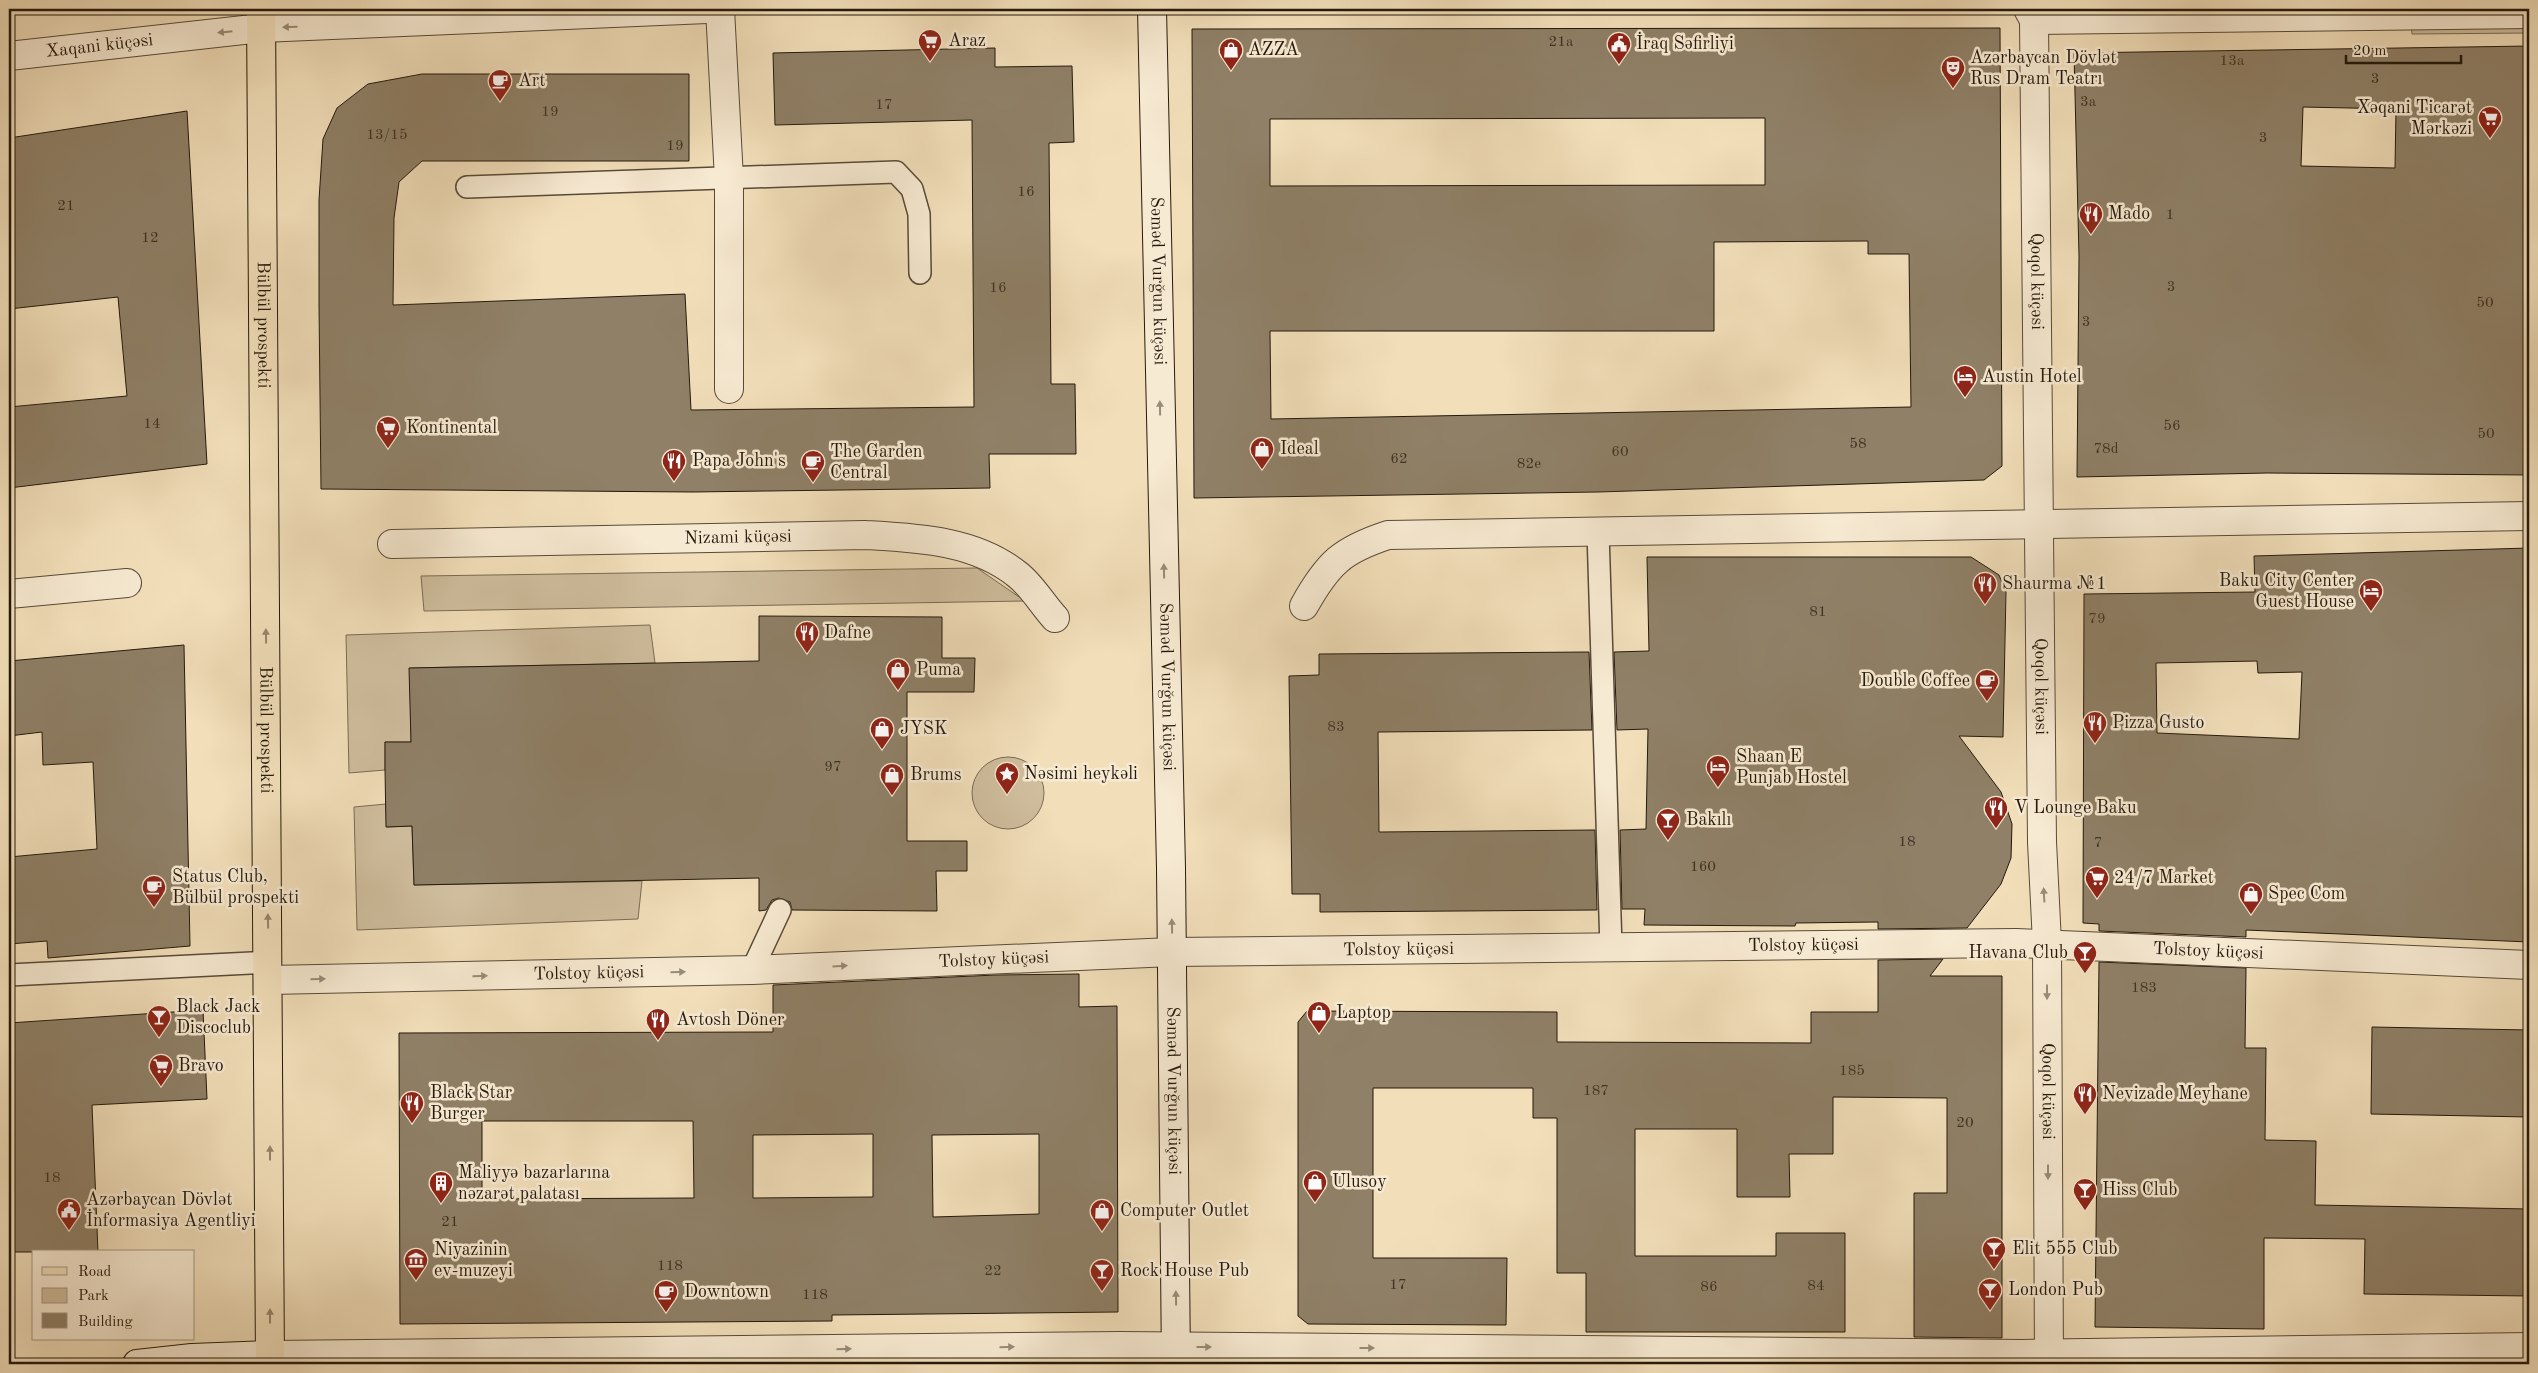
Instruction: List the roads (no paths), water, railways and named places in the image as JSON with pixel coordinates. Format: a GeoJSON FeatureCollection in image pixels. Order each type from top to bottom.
{"type":"FeatureCollection","features":[{"type":"Feature","properties":{"kind":"main road","name":"Bülbül prospekti"},"geometry":{"type":"LineString","coordinates":[[261,18],[269,971],[270,1360]]}},
{"type":"Feature","properties":{"kind":"street","name":"Xaqani küçəsi"},"geometry":{"type":"LineString","coordinates":[[9,56],[190,35],[261,18],[319,26],[707,9]]}},
{"type":"Feature","properties":{"kind":"street"},"geometry":{"type":"LineString","coordinates":[[720,9],[729,179],[728,389]]}},
{"type":"Feature","properties":{"kind":"street","name":"Səməd Vurğun küçəsi"},"geometry":{"type":"LineString","coordinates":[[1152,9],[1172,952],[1177,1356]]}},
{"type":"Feature","properties":{"kind":"street"},"geometry":{"type":"LineString","coordinates":[[2031,14],[2529,14]]}},
{"type":"Feature","properties":{"kind":"street","name":"Qoqol küçəsi"},"geometry":{"type":"LineString","coordinates":[[2031,14],[2040,525],[2042,842],[2047,944],[2049,1359]]}},
{"type":"Feature","properties":{"kind":"street"},"geometry":{"type":"LineString","coordinates":[[1304,606],[1318,580],[1338,558],[1362,544],[1388,535],[2529,516]]}},
{"type":"Feature","properties":{"kind":"street","name":"Nizami küçəsi"},"geometry":{"type":"LineString","coordinates":[[392,544],[865,535],[920,538],[978,551],[1018,575],[1055,618]]}},
{"type":"Feature","properties":{"kind":"street"},"geometry":{"type":"LineString","coordinates":[[9,594],[128,583]]}},
{"type":"Feature","properties":{"kind":"street","name":"Tolstoy küçəsi"},"geometry":{"type":"LineString","coordinates":[[269,971],[752,970],[1172,952],[2047,944],[2529,965]]}},
{"type":"Feature","properties":{"kind":"street"},"geometry":{"type":"LineString","coordinates":[[137,1364],[192,1358],[270,1360],[1177,1356],[2049,1359],[2529,1347]]}},
{"type":"Feature","properties":{"kind":"lane"},"geometry":{"type":"LineString","coordinates":[[467,187],[896,172],[912,189],[919,214],[920,273]]}},
{"type":"Feature","properties":{"kind":"lane"},"geometry":{"type":"LineString","coordinates":[[1598,532],[1611,948]]}},
{"type":"Feature","properties":{"kind":"lane"},"geometry":{"type":"LineString","coordinates":[[752,970],[780,910]]}},
{"type":"Feature","properties":{"kind":"lane"},"geometry":{"type":"LineString","coordinates":[[9,975],[269,971]]}},
{"type":"Feature","properties":{"kind":"place","name":"Araz"},"geometry":{"type":"Point","coordinates":[930,62]}},
{"type":"Feature","properties":{"kind":"place","name":"İraq Səfirliyi"},"geometry":{"type":"Point","coordinates":[1619,65]}},
{"type":"Feature","properties":{"kind":"place","name":"AZZA"},"geometry":{"type":"Point","coordinates":[1231,71]}},
{"type":"Feature","properties":{"kind":"place","name":"Azərbaycan Dövlət Rus Dram Teatrı"},"geometry":{"type":"Point","coordinates":[1953,89]}},
{"type":"Feature","properties":{"kind":"place","name":"Art"},"geometry":{"type":"Point","coordinates":[500,102]}},
{"type":"Feature","properties":{"kind":"place","name":"Xəqani Ticarət Mərkəzi"},"geometry":{"type":"Point","coordinates":[2490,139]}},
{"type":"Feature","properties":{"kind":"place","name":"Mado"},"geometry":{"type":"Point","coordinates":[2091,235]}},
{"type":"Feature","properties":{"kind":"place","name":"Austin Hotel"},"geometry":{"type":"Point","coordinates":[1965,398]}},
{"type":"Feature","properties":{"kind":"place","name":"Kontinental"},"geometry":{"type":"Point","coordinates":[388,449]}},
{"type":"Feature","properties":{"kind":"place","name":"Ideal"},"geometry":{"type":"Point","coordinates":[1262,470]}},
{"type":"Feature","properties":{"kind":"place","name":"Papa John's"},"geometry":{"type":"Point","coordinates":[674,482]}},
{"type":"Feature","properties":{"kind":"place","name":"The Garden Central"},"geometry":{"type":"Point","coordinates":[813,483]}},
{"type":"Feature","properties":{"kind":"place","name":"Shaurma №1"},"geometry":{"type":"Point","coordinates":[1985,605]}},
{"type":"Feature","properties":{"kind":"place","name":"Baku City Center Guest House"},"geometry":{"type":"Point","coordinates":[2371,612]}},
{"type":"Feature","properties":{"kind":"place","name":"Dafne"},"geometry":{"type":"Point","coordinates":[807,654]}},
{"type":"Feature","properties":{"kind":"place","name":"Puma"},"geometry":{"type":"Point","coordinates":[898,691]}},
{"type":"Feature","properties":{"kind":"place","name":"Double Coffee"},"geometry":{"type":"Point","coordinates":[1987,702]}},
{"type":"Feature","properties":{"kind":"place","name":"Pizza Gusto"},"geometry":{"type":"Point","coordinates":[2095,744]}},
{"type":"Feature","properties":{"kind":"place","name":"JYSK"},"geometry":{"type":"Point","coordinates":[882,750]}},
{"type":"Feature","properties":{"kind":"place","name":"Shaan E Punjab Hostel"},"geometry":{"type":"Point","coordinates":[1718,788]}},
{"type":"Feature","properties":{"kind":"place","name":"Nəsimi heykəli"},"geometry":{"type":"Point","coordinates":[1007,795]}},
{"type":"Feature","properties":{"kind":"place","name":"Brums"},"geometry":{"type":"Point","coordinates":[892,796]}},
{"type":"Feature","properties":{"kind":"place","name":"V Lounge Baku"},"geometry":{"type":"Point","coordinates":[1996,829]}},
{"type":"Feature","properties":{"kind":"place","name":"Bakılı"},"geometry":{"type":"Point","coordinates":[1668,841]}},
{"type":"Feature","properties":{"kind":"place","name":"24/7 Market"},"geometry":{"type":"Point","coordinates":[2097,899]}},
{"type":"Feature","properties":{"kind":"place","name":"Status Club, Bülbül prospekti"},"geometry":{"type":"Point","coordinates":[154,908]}},
{"type":"Feature","properties":{"kind":"place","name":"Spec Com"},"geometry":{"type":"Point","coordinates":[2251,915]}},
{"type":"Feature","properties":{"kind":"place","name":"Havana Club"},"geometry":{"type":"Point","coordinates":[2085,974]}},
{"type":"Feature","properties":{"kind":"place","name":"Laptop"},"geometry":{"type":"Point","coordinates":[1319,1034]}},
{"type":"Feature","properties":{"kind":"place","name":"Black Jack Discoclub"},"geometry":{"type":"Point","coordinates":[159,1038]}},
{"type":"Feature","properties":{"kind":"place","name":"Avtosh Döner"},"geometry":{"type":"Point","coordinates":[658,1041]}},
{"type":"Feature","properties":{"kind":"place","name":"Bravo"},"geometry":{"type":"Point","coordinates":[161,1087]}},
{"type":"Feature","properties":{"kind":"place","name":"Nevizade Meyhane"},"geometry":{"type":"Point","coordinates":[2085,1115]}},
{"type":"Feature","properties":{"kind":"place","name":"Black Star Burger"},"geometry":{"type":"Point","coordinates":[412,1124]}},
{"type":"Feature","properties":{"kind":"place","name":"Ulusoy"},"geometry":{"type":"Point","coordinates":[1315,1203]}},
{"type":"Feature","properties":{"kind":"place","name":"Maliyyə bazarlarına nəzarət palatası"},"geometry":{"type":"Point","coordinates":[441,1204]}},
{"type":"Feature","properties":{"kind":"place","name":"Hiss Club"},"geometry":{"type":"Point","coordinates":[2085,1211]}},
{"type":"Feature","properties":{"kind":"place","name":"Azərbaycan Dövlət İnformasiya Agentliyi"},"geometry":{"type":"Point","coordinates":[69,1231]}},
{"type":"Feature","properties":{"kind":"place","name":"Computer Outlet"},"geometry":{"type":"Point","coordinates":[1102,1232]}},
{"type":"Feature","properties":{"kind":"place","name":"Elit 555 Club"},"geometry":{"type":"Point","coordinates":[1994,1270]}},
{"type":"Feature","properties":{"kind":"place","name":"Niyazinin ev-muzeyi"},"geometry":{"type":"Point","coordinates":[416,1281]}},
{"type":"Feature","properties":{"kind":"place","name":"Rock House Pub"},"geometry":{"type":"Point","coordinates":[1102,1292]}},
{"type":"Feature","properties":{"kind":"place","name":"London Pub"},"geometry":{"type":"Point","coordinates":[1990,1311]}},
{"type":"Feature","properties":{"kind":"place","name":"Downtown"},"geometry":{"type":"Point","coordinates":[666,1313]}}]}
